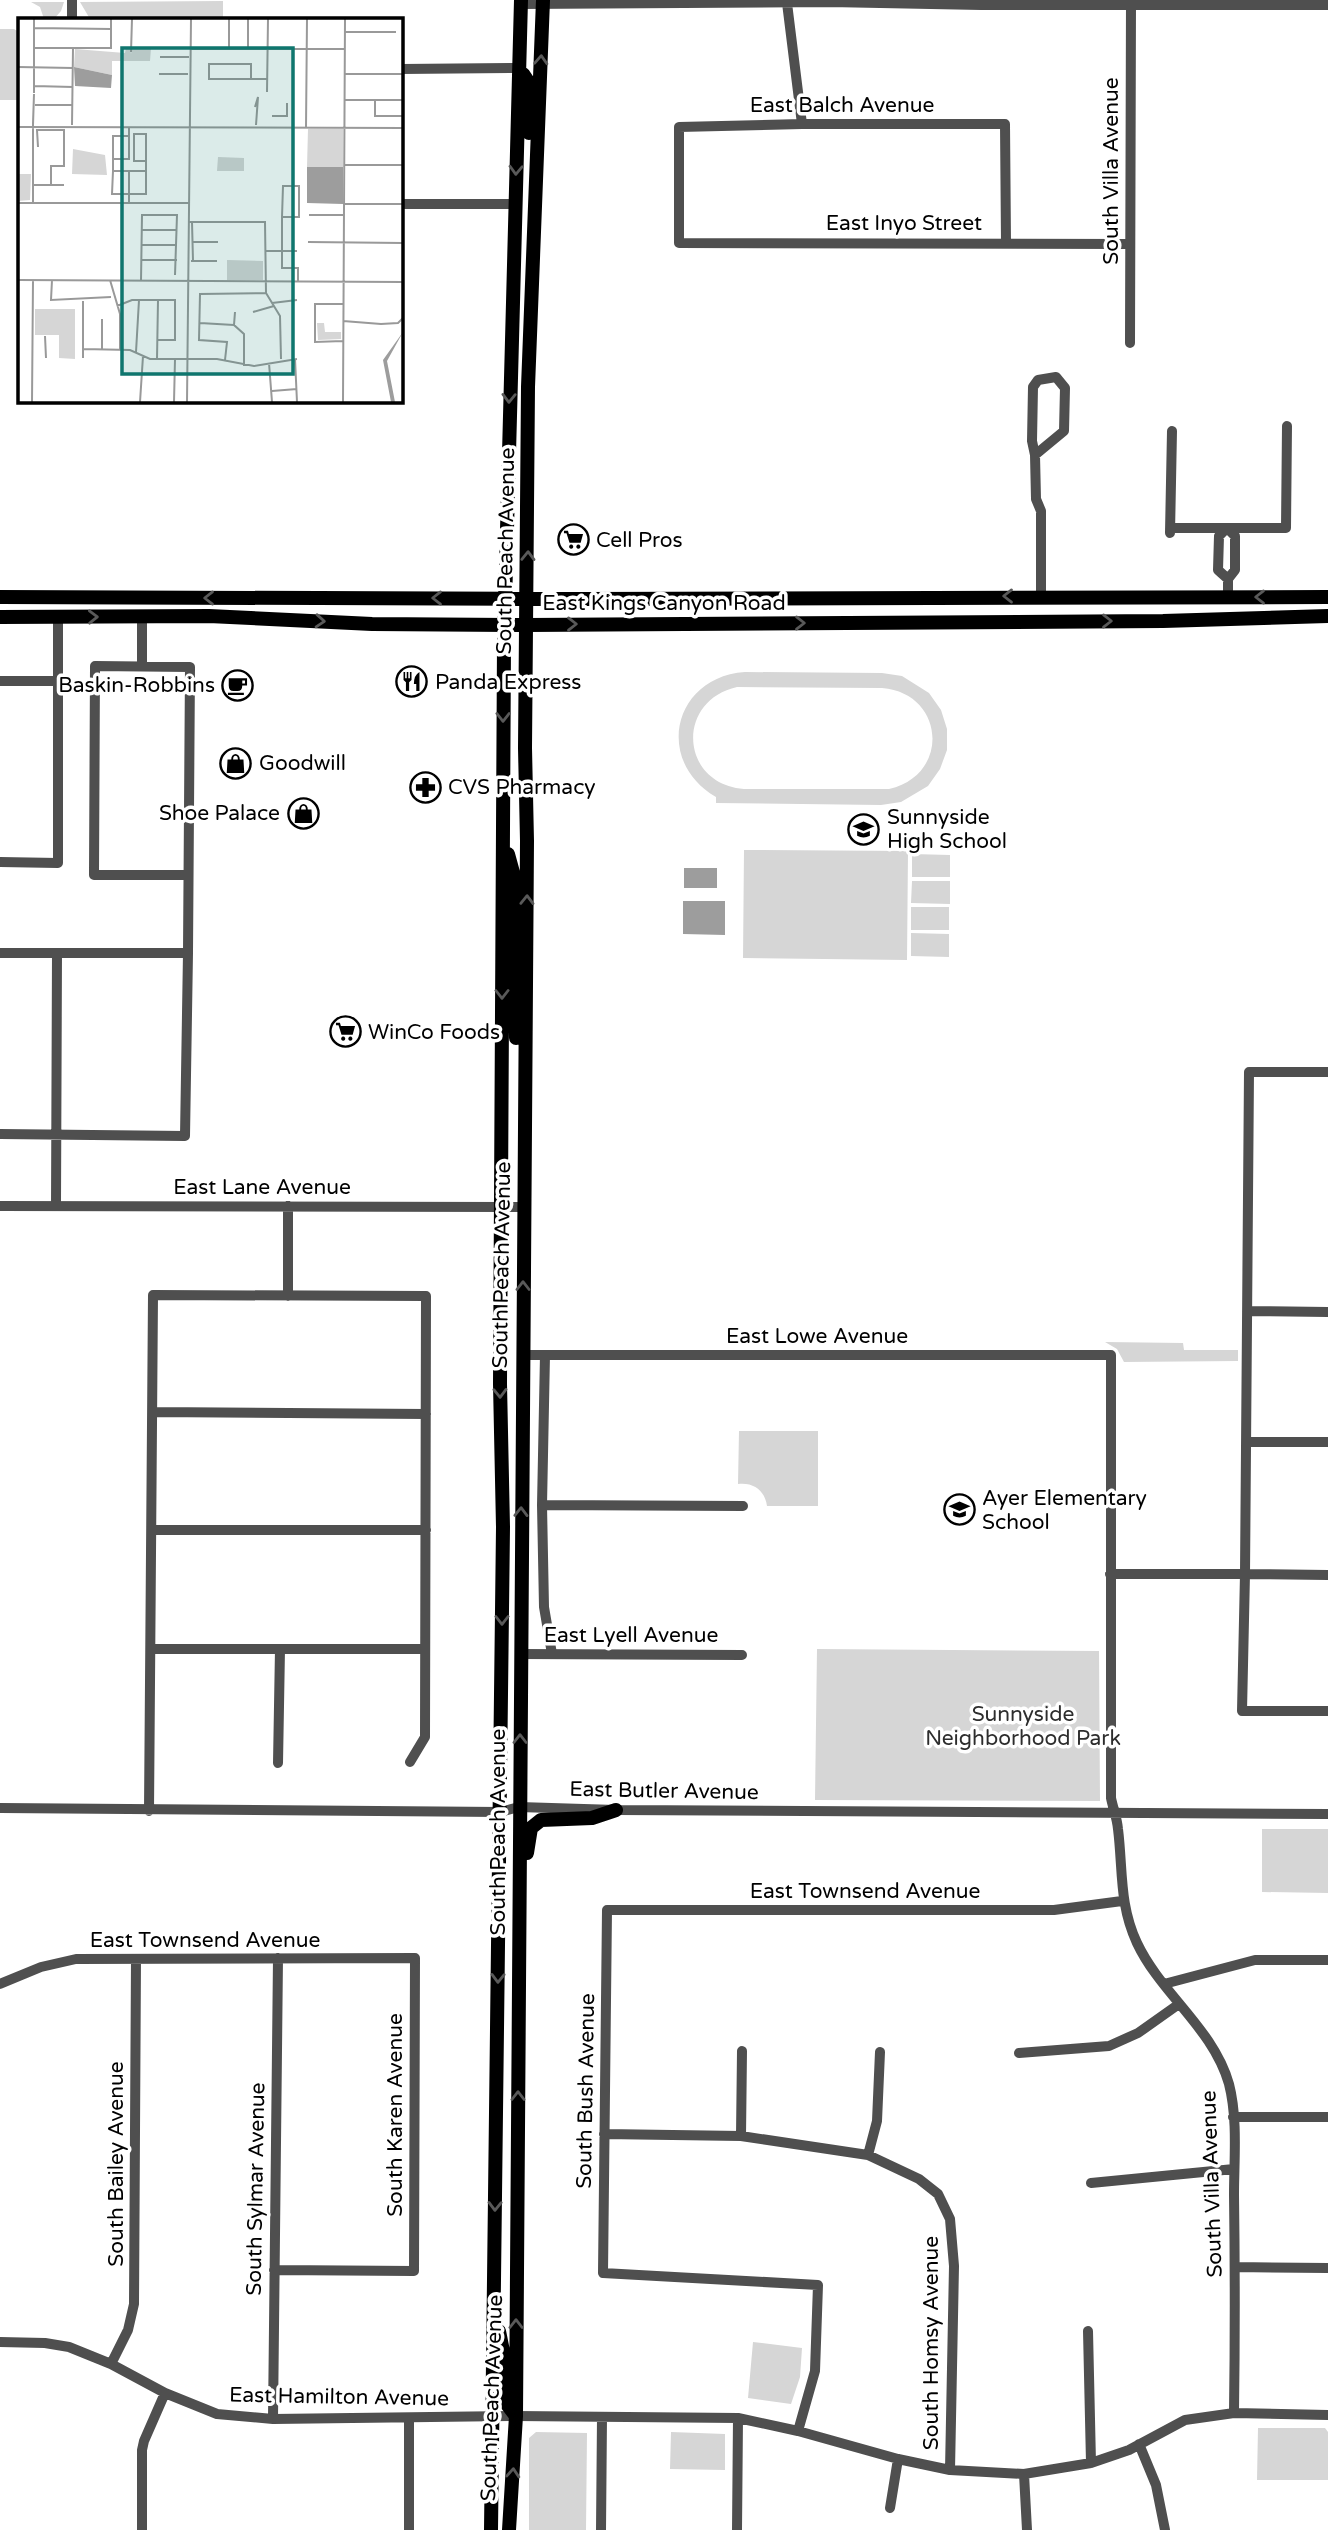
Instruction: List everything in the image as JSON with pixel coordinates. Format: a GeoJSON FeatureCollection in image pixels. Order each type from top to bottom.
{"type":"FeatureCollection","features":[{"type":"Feature","properties":{"kind":"main road","name":"South Peach Avenue"},"geometry":{"type":"LineString","coordinates":[[491,2530],[500,1812],[504,625],[521,2]]}},
{"type":"Feature","properties":{"kind":"main road","name":"South Peach Avenue"},"geometry":{"type":"LineString","coordinates":[[509,2530],[516,2416],[528,387],[543,3]]}},
{"type":"Feature","properties":{"kind":"main road"},"geometry":{"type":"LineString","coordinates":[[519,68],[529,83],[528,129],[535,172]]}},
{"type":"Feature","properties":{"kind":"main road"},"geometry":{"type":"LineString","coordinates":[[515,204],[523,214],[522,276],[530,320]]}},
{"type":"Feature","properties":{"kind":"main road"},"geometry":{"type":"LineString","coordinates":[[512,302],[520,321],[520,377],[528,387]]}},
{"type":"Feature","properties":{"kind":"main road","name":"East Kings Canyon Road"},"geometry":{"type":"LineString","coordinates":[[0,597],[1328,597]]}},
{"type":"Feature","properties":{"kind":"main road","name":"East Kings Canyon Road"},"geometry":{"type":"LineString","coordinates":[[0,617],[274,618],[372,624],[527,625],[1163,621],[1328,616]]}},
{"type":"Feature","properties":{"kind":"main road"},"geometry":{"type":"LineString","coordinates":[[503,833],[514,876],[514,948],[517,957],[526,962]]}},
{"type":"Feature","properties":{"kind":"main road"},"geometry":{"type":"LineString","coordinates":[[503,961],[512,965],[515,971],[516,1053],[525,1091]]}},
{"type":"Feature","properties":{"kind":"main road"},"geometry":{"type":"LineString","coordinates":[[502,1282],[508,1288],[509,1344],[514,1352],[523,1354]]}},
{"type":"Feature","properties":{"kind":"main road"},"geometry":{"type":"LineString","coordinates":[[519,1899],[524,1887],[528,1837],[536,1822],[602,1816],[616,1810]]}},
{"type":"Feature","properties":{"kind":"main road"},"geometry":{"type":"LineString","coordinates":[[495,2258],[499,2330],[506,2366],[506,2403],[516,2416]]}},
{"type":"Feature","properties":{"kind":"street"},"geometry":{"type":"LineString","coordinates":[[72,0],[72,18]]}},
{"type":"Feature","properties":{"kind":"street"},"geometry":{"type":"LineString","coordinates":[[521,2],[1131,2],[1328,5]]}},
{"type":"Feature","properties":{"kind":"street"},"geometry":{"type":"LineString","coordinates":[[787,2],[802,124]]}},
{"type":"Feature","properties":{"kind":"street","name":"South Villa Avenue"},"geometry":{"type":"LineString","coordinates":[[1130,343],[1131,2]]}},
{"type":"Feature","properties":{"kind":"street"},"geometry":{"type":"LineString","coordinates":[[402,69],[519,68]]}},
{"type":"Feature","properties":{"kind":"street","name":"East Balch Avenue"},"geometry":{"type":"LineString","coordinates":[[679,243],[679,127],[1005,124],[1006,243]]}},
{"type":"Feature","properties":{"kind":"street"},"geometry":{"type":"LineString","coordinates":[[402,204],[515,204]]}},
{"type":"Feature","properties":{"kind":"street","name":"East Inyo Street"},"geometry":{"type":"LineString","coordinates":[[679,243],[1129,244]]}},
{"type":"Feature","properties":{"kind":"street"},"geometry":{"type":"LineString","coordinates":[[1035,455],[1064,431],[1065,388],[1056,377],[1038,380],[1033,387],[1032,441],[1036,499],[1041,511],[1041,596]]}},
{"type":"Feature","properties":{"kind":"street"},"geometry":{"type":"LineString","coordinates":[[1172,431],[1170,531],[1286,528],[1287,426]]}},
{"type":"Feature","properties":{"kind":"street"},"geometry":{"type":"LineString","coordinates":[[1227,528],[1235,536],[1235,570],[1227,579]]}},
{"type":"Feature","properties":{"kind":"street"},"geometry":{"type":"LineString","coordinates":[[1227,528],[1219,536],[1218,570],[1227,579],[1228,597]]}},
{"type":"Feature","properties":{"kind":"street"},"geometry":{"type":"LineString","coordinates":[[142,616],[142,666]]}},
{"type":"Feature","properties":{"kind":"street"},"geometry":{"type":"LineString","coordinates":[[0,862],[58,863],[58,617]]}},
{"type":"Feature","properties":{"kind":"street"},"geometry":{"type":"LineString","coordinates":[[0,1134],[185,1136],[188,875],[190,667],[95,666],[94,875],[188,875]]}},
{"type":"Feature","properties":{"kind":"street"},"geometry":{"type":"LineString","coordinates":[[0,681],[59,681]]}},
{"type":"Feature","properties":{"kind":"street"},"geometry":{"type":"LineString","coordinates":[[0,953],[187,953]]}},
{"type":"Feature","properties":{"kind":"street"},"geometry":{"type":"LineString","coordinates":[[56,1206],[57,953]]}},
{"type":"Feature","properties":{"kind":"street"},"geometry":{"type":"LineString","coordinates":[[1328,1072],[1249,1072],[1242,1711],[1328,1711]]}},
{"type":"Feature","properties":{"kind":"street","name":"East Lane Avenue"},"geometry":{"type":"LineString","coordinates":[[0,1206],[524,1207]]}},
{"type":"Feature","properties":{"kind":"street"},"geometry":{"type":"LineString","coordinates":[[288,1206],[288,1296]]}},
{"type":"Feature","properties":{"kind":"street"},"geometry":{"type":"LineString","coordinates":[[149,1811],[153,1295],[426,1296],[425,1737],[411,1762]]}},
{"type":"Feature","properties":{"kind":"street"},"geometry":{"type":"LineString","coordinates":[[1247,1311],[1328,1312]]}},
{"type":"Feature","properties":{"kind":"street","name":"East Lowe Avenue"},"geometry":{"type":"LineString","coordinates":[[523,1354],[1111,1355]]}},
{"type":"Feature","properties":{"kind":"street","name":"South Peach Avenue"},"geometry":{"type":"LineString","coordinates":[[545,1354],[542,1504],[544,1607],[552,1654]]}},
{"type":"Feature","properties":{"kind":"street","name":"South Villa Avenue"},"geometry":{"type":"LineString","coordinates":[[1111,1355],[1111,1798],[1118,1829],[1122,1901],[1141,1953],[1215,2049],[1229,2084],[1234,2169],[1234,2413]]}},
{"type":"Feature","properties":{"kind":"street"},"geometry":{"type":"LineString","coordinates":[[153,1412],[426,1414]]}},
{"type":"Feature","properties":{"kind":"street"},"geometry":{"type":"LineString","coordinates":[[1247,1442],[1328,1442]]}},
{"type":"Feature","properties":{"kind":"street"},"geometry":{"type":"LineString","coordinates":[[542,1504],[743,1506]]}},
{"type":"Feature","properties":{"kind":"street"},"geometry":{"type":"LineString","coordinates":[[152,1530],[426,1530]]}},
{"type":"Feature","properties":{"kind":"street"},"geometry":{"type":"LineString","coordinates":[[1110,1574],[1328,1575]]}},
{"type":"Feature","properties":{"kind":"street"},"geometry":{"type":"LineString","coordinates":[[151,1648],[425,1648]]}},
{"type":"Feature","properties":{"kind":"street"},"geometry":{"type":"LineString","coordinates":[[278,1763],[280,1648]]}},
{"type":"Feature","properties":{"kind":"street","name":"East Lyell Avenue"},"geometry":{"type":"LineString","coordinates":[[520,1654],[742,1655]]}},
{"type":"Feature","properties":{"kind":"street","name":"East Butler Avenue"},"geometry":{"type":"LineString","coordinates":[[0,1808],[500,1812],[519,1807],[616,1810],[1328,1814]]}},
{"type":"Feature","properties":{"kind":"street","name":"East Townsend Avenue"},"geometry":{"type":"LineString","coordinates":[[607,1910],[1054,1910],[1122,1901]]}},
{"type":"Feature","properties":{"kind":"street","name":"South Bush Avenue"},"geometry":{"type":"LineString","coordinates":[[607,1910],[603,2273],[818,2285],[815,2371],[798,2431]]}},
{"type":"Feature","properties":{"kind":"street","name":"South Sylmar Avenue"},"geometry":{"type":"LineString","coordinates":[[272,2419],[278,1958]]}},
{"type":"Feature","properties":{"kind":"street","name":"East Townsend Avenue"},"geometry":{"type":"LineString","coordinates":[[0,1984],[41,1967],[65,1961],[415,1958]]}},
{"type":"Feature","properties":{"kind":"street","name":"South Karen Avenue"},"geometry":{"type":"LineString","coordinates":[[274,2270],[414,2272],[415,1958]]}},
{"type":"Feature","properties":{"kind":"street","name":"South Bailey Avenue"},"geometry":{"type":"LineString","coordinates":[[111,2364],[128,2330],[134,2304],[136,1959]]}},
{"type":"Feature","properties":{"kind":"street"},"geometry":{"type":"LineString","coordinates":[[1164,1984],[1255,1960],[1328,1960]]}},
{"type":"Feature","properties":{"kind":"street"},"geometry":{"type":"LineString","coordinates":[[1019,2053],[1109,2046],[1138,2033],[1179,2004]]}},
{"type":"Feature","properties":{"kind":"street"},"geometry":{"type":"LineString","coordinates":[[741,2136],[742,2051]]}},
{"type":"Feature","properties":{"kind":"street"},"geometry":{"type":"LineString","coordinates":[[868,2155],[877,2121],[880,2052]]}},
{"type":"Feature","properties":{"kind":"street"},"geometry":{"type":"LineString","coordinates":[[1233,2117],[1328,2117]]}},
{"type":"Feature","properties":{"kind":"street","name":"South Homsy Avenue"},"geometry":{"type":"LineString","coordinates":[[604,2134],[741,2136],[868,2155],[919,2179],[938,2194],[950,2219],[954,2266],[950,2470]]}},
{"type":"Feature","properties":{"kind":"street"},"geometry":{"type":"LineString","coordinates":[[1091,2183],[1234,2169]]}},
{"type":"Feature","properties":{"kind":"street"},"geometry":{"type":"LineString","coordinates":[[1235,2267],[1328,2267]]}},
{"type":"Feature","properties":{"kind":"street"},"geometry":{"type":"LineString","coordinates":[[1088,2331],[1091,2463]]}},
{"type":"Feature","properties":{"kind":"street","name":"East Hamilton Avenue"},"geometry":{"type":"LineString","coordinates":[[0,2342],[60,2345],[111,2364],[165,2393],[216,2414],[272,2419],[516,2416],[738,2418],[950,2470],[1024,2474],[1091,2463],[1139,2444],[1185,2420],[1234,2413],[1328,2415]]}},
{"type":"Feature","properties":{"kind":"street"},"geometry":{"type":"LineString","coordinates":[[142,2530],[142,2450],[165,2393]]}},
{"type":"Feature","properties":{"kind":"street"},"geometry":{"type":"LineString","coordinates":[[601,2530],[602,2417]]}},
{"type":"Feature","properties":{"kind":"street"},"geometry":{"type":"LineString","coordinates":[[409,2418],[409,2530]]}},
{"type":"Feature","properties":{"kind":"street"},"geometry":{"type":"LineString","coordinates":[[737,2530],[738,2418]]}},
{"type":"Feature","properties":{"kind":"street"},"geometry":{"type":"LineString","coordinates":[[1139,2444],[1156,2485],[1165,2530]]}},
{"type":"Feature","properties":{"kind":"street"},"geometry":{"type":"LineString","coordinates":[[890,2508],[898,2459]]}},
{"type":"Feature","properties":{"kind":"street"},"geometry":{"type":"LineString","coordinates":[[1024,2474],[1027,2530]]}},
{"type":"Feature","properties":{"kind":"green space"},"geometry":{"type":"Polygon","coordinates":[[[223,1],[223,18],[89,18],[80,2],[223,1]]]}},
{"type":"Feature","properties":{"kind":"green space"},"geometry":{"type":"Polygon","coordinates":[[[31,2],[64,2],[55,18],[44,18],[40,7],[31,2]]]}},
{"type":"Feature","properties":{"kind":"green space"},"geometry":{"type":"Polygon","coordinates":[[[0,29],[14,29],[18,31],[18,100],[0,100],[0,29]]]}},
{"type":"Feature","properties":{"kind":"green space"},"geometry":{"type":"Polygon","coordinates":[[[745,672],[882,673],[902,676],[929,693],[941,710],[947,729],[947,750],[940,769],[928,786],[901,802],[881,805],[716,803],[716,797],[696,781],[684,763],[679,743],[680,723],[688,704],[701,689],[721,677],[745,672]],[[737,687],[717,695],[703,708],[695,724],[693,741],[697,758],[707,773],[723,784],[744,789],[889,789],[909,781],[923,768],[931,752],[932,735],[928,718],[918,704],[903,693],[882,688],[737,687]]]}},
{"type":"Feature","properties":{"kind":"green space"},"geometry":{"type":"Polygon","coordinates":[[[744,850],[908,851],[907,960],[743,958],[744,850]]]}},
{"type":"Feature","properties":{"kind":"green space"},"geometry":{"type":"Polygon","coordinates":[[[912,854],[950,855],[950,877],[912,877],[912,854]]]}},
{"type":"Feature","properties":{"kind":"green space"},"geometry":{"type":"Polygon","coordinates":[[[912,881],[950,881],[950,904],[911,903],[912,881]]]}},
{"type":"Feature","properties":{"kind":"green space"},"geometry":{"type":"Polygon","coordinates":[[[911,907],[949,907],[949,930],[911,930],[911,907]]]}},
{"type":"Feature","properties":{"kind":"green space"},"geometry":{"type":"Polygon","coordinates":[[[911,933],[949,934],[949,957],[911,956],[911,933]]]}},
{"type":"Feature","properties":{"kind":"green space"},"geometry":{"type":"Polygon","coordinates":[[[1105,1342],[1183,1343],[1184,1350],[1238,1350],[1238,1361],[1124,1362],[1117,1349],[1105,1342]]]}},
{"type":"Feature","properties":{"kind":"green space"},"geometry":{"type":"Polygon","coordinates":[[[739,1431],[818,1431],[818,1506],[767,1506],[758,1489],[749,1484],[738,1484],[739,1431]]]}},
{"type":"Feature","properties":{"kind":"green space","name":"Sunnyside Neighborhood Park"},"geometry":{"type":"Polygon","coordinates":[[[817,1649],[1099,1651],[1100,1801],[815,1800],[817,1649]]]}},
{"type":"Feature","properties":{"kind":"green space"},"geometry":{"type":"Polygon","coordinates":[[[1262,1829],[1328,1829],[1328,1893],[1262,1892],[1262,1829]]]}},
{"type":"Feature","properties":{"kind":"green space"},"geometry":{"type":"Polygon","coordinates":[[[753,2342],[802,2348],[800,2377],[791,2404],[748,2398],[753,2342]]]}},
{"type":"Feature","properties":{"kind":"green space"},"geometry":{"type":"Polygon","coordinates":[[[1258,2428],[1325,2428],[1328,2432],[1328,2480],[1257,2480],[1258,2428]]]}},
{"type":"Feature","properties":{"kind":"green space"},"geometry":{"type":"Polygon","coordinates":[[[536,2432],[587,2433],[586,2530],[529,2530],[529,2438],[536,2432]]]}},
{"type":"Feature","properties":{"kind":"green space"},"geometry":{"type":"Polygon","coordinates":[[[671,2432],[725,2434],[725,2470],[670,2469],[671,2432]]]}},
{"type":"Feature","properties":{"kind":"shaded area"},"geometry":{"type":"Polygon","coordinates":[[[684,868],[717,868],[717,888],[684,888],[684,868]]]}},
{"type":"Feature","properties":{"kind":"shaded area"},"geometry":{"type":"Polygon","coordinates":[[[683,901],[725,901],[725,935],[683,934],[683,901]]]}},
{"type":"Feature","properties":{"kind":"place","name":"Cell Pros"},"geometry":{"type":"Point","coordinates":[573,540]}},
{"type":"Feature","properties":{"kind":"place","name":"Panda Express"},"geometry":{"type":"Point","coordinates":[412,682]}},
{"type":"Feature","properties":{"kind":"place","name":"Baskin-Robbins"},"geometry":{"type":"Point","coordinates":[238,685]}},
{"type":"Feature","properties":{"kind":"place","name":"Goodwill"},"geometry":{"type":"Point","coordinates":[236,763]}},
{"type":"Feature","properties":{"kind":"place","name":"CVS Pharmacy"},"geometry":{"type":"Point","coordinates":[425,787]}},
{"type":"Feature","properties":{"kind":"place","name":"Shoe Palace"},"geometry":{"type":"Point","coordinates":[303,813]}},
{"type":"Feature","properties":{"kind":"place","name":"Sunnyside High School"},"geometry":{"type":"Point","coordinates":[864,829]}},
{"type":"Feature","properties":{"kind":"place","name":"WinCo Foods"},"geometry":{"type":"Point","coordinates":[345,1032]}},
{"type":"Feature","properties":{"kind":"place","name":"Ayer Elementary School"},"geometry":{"type":"Point","coordinates":[959,1510]}}]}
